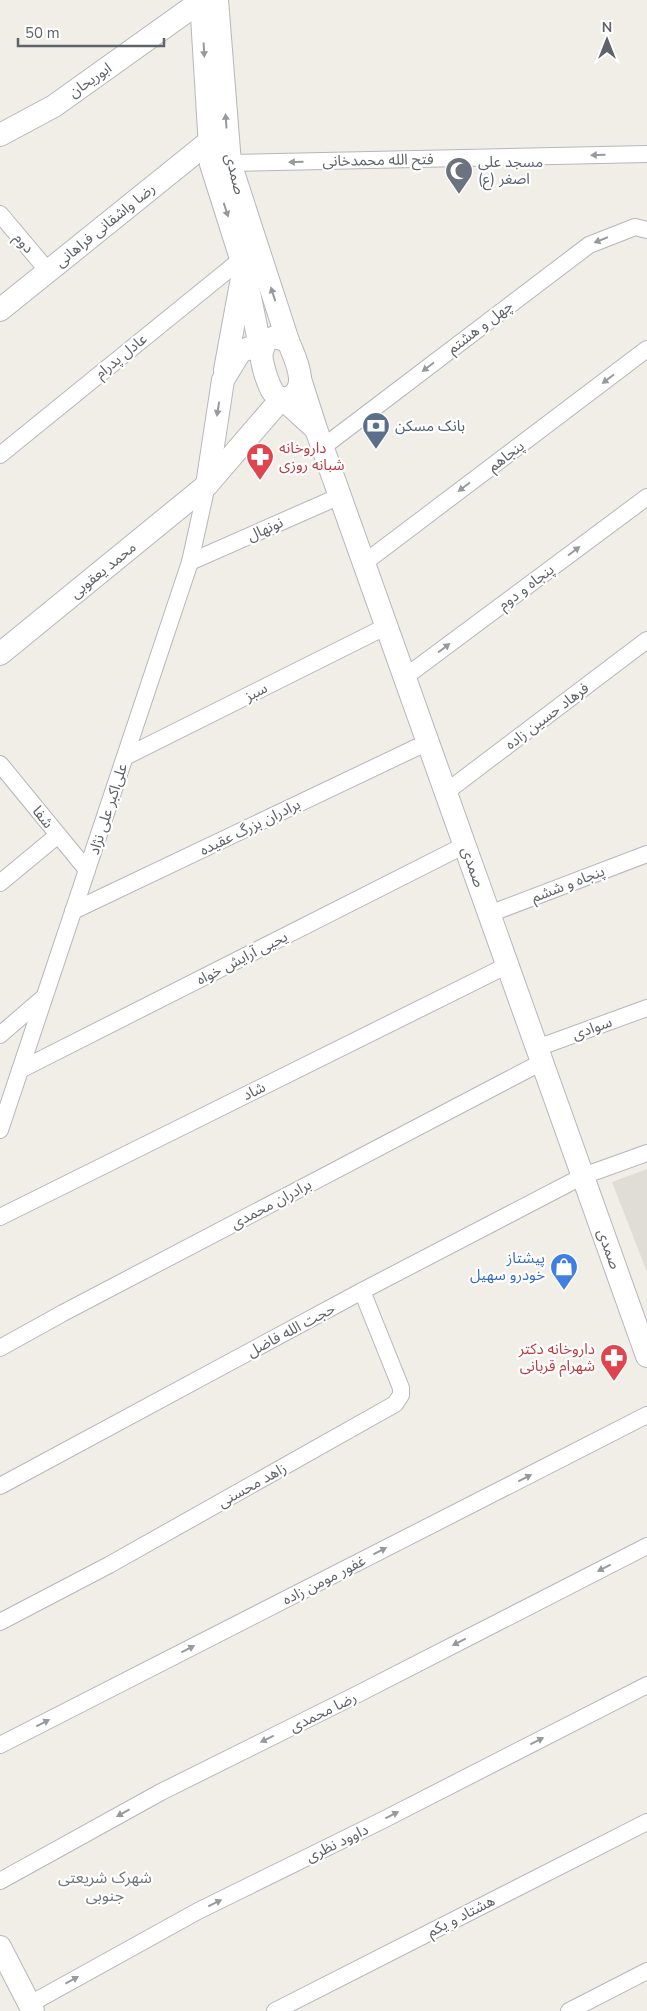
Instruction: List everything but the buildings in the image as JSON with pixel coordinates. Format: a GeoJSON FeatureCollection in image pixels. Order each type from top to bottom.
{"type":"FeatureCollection","features":[{"type":"Feature","properties":{"kind":"main road"},"geometry":{"type":"LineString","coordinates":[[209,0],[226,0]]}},
{"type":"Feature","properties":{"kind":"main road","name":"ابوریحان"},"geometry":{"type":"LineString","coordinates":[[0,135],[54,106],[209,0]]}},
{"type":"Feature","properties":{"kind":"main road","name":"صمدی"},"geometry":{"type":"LineString","coordinates":[[209,0],[211,164],[248,258],[297,360],[300,379],[319,438],[647,1356]]}},
{"type":"Feature","properties":{"kind":"main road","name":"صمدی"},"geometry":{"type":"LineString","coordinates":[[209,0],[230,164],[248,258]]}},
{"type":"Feature","properties":{"kind":"main road","name":"رضا واشقانی فراهانی"},"geometry":{"type":"LineString","coordinates":[[0,310],[210,140]]}},
{"type":"Feature","properties":{"kind":"main road"},"geometry":{"type":"LineString","coordinates":[[248,258],[262,362],[270,386],[273,393],[282,398],[319,438]]}},
{"type":"Feature","properties":{"kind":"main road"},"geometry":{"type":"LineString","coordinates":[[223,380],[248,258]]}},
{"type":"Feature","properties":{"kind":"main road"},"geometry":{"type":"LineString","coordinates":[[261,351],[266,340],[275,337],[288,341]]}},
{"type":"Feature","properties":{"kind":"main road","name":"علی‌اکبر علی نژاد"},"geometry":{"type":"LineString","coordinates":[[207,485],[223,380],[240,352],[249,348],[261,351]]}},
{"type":"Feature","properties":{"kind":"main road","name":"علی‌اکبر علی نژاد"},"geometry":{"type":"LineString","coordinates":[[207,485],[282,398],[289,398],[295,395],[299,388],[300,379]]}},
{"type":"Feature","properties":{"kind":"main road","name":"محمد یعقوبی"},"geometry":{"type":"LineString","coordinates":[[0,654],[207,485]]}},
{"type":"Feature","properties":{"kind":"main road"},"geometry":{"type":"LineString","coordinates":[[0,1947],[32,2007]]}},
{"type":"Feature","properties":{"kind":"street","name":"فتح الله محمدخانی"},"geometry":{"type":"LineString","coordinates":[[230,164],[647,154]]}},
{"type":"Feature","properties":{"kind":"street","name":"دوم"},"geometry":{"type":"LineString","coordinates":[[0,214],[48,271]]}},
{"type":"Feature","properties":{"kind":"street","name":"چهل و هشتم"},"geometry":{"type":"LineString","coordinates":[[319,438],[589,245],[635,228],[647,230]]}},
{"type":"Feature","properties":{"kind":"street","name":"عادل پدرام"},"geometry":{"type":"LineString","coordinates":[[0,455],[248,258]]}},
{"type":"Feature","properties":{"kind":"street","name":"پنجاهم"},"geometry":{"type":"LineString","coordinates":[[364,563],[647,349]]}},
{"type":"Feature","properties":{"kind":"street","name":"علی‌اکبر علی نژاد"},"geometry":{"type":"LineString","coordinates":[[0,1130],[190,562],[207,485]]}},
{"type":"Feature","properties":{"kind":"street","name":"نونهال"},"geometry":{"type":"LineString","coordinates":[[190,562],[340,496]]}},
{"type":"Feature","properties":{"kind":"street","name":"پنجاه و دوم"},"geometry":{"type":"LineString","coordinates":[[405,677],[647,497]]}},
{"type":"Feature","properties":{"kind":"street","name":"سبز"},"geometry":{"type":"LineString","coordinates":[[125,757],[387,626]]}},
{"type":"Feature","properties":{"kind":"street","name":"فرهاد حسین زاده"},"geometry":{"type":"LineString","coordinates":[[446,792],[647,640]]}},
{"type":"Feature","properties":{"kind":"street","name":"برادران بزرگ عقیده"},"geometry":{"type":"LineString","coordinates":[[73,911],[428,742]]}},
{"type":"Feature","properties":{"kind":"street","name":"شفا"},"geometry":{"type":"LineString","coordinates":[[0,764],[87,870]]}},
{"type":"Feature","properties":{"kind":"street"},"geometry":{"type":"LineString","coordinates":[[0,884],[58,836]]}},
{"type":"Feature","properties":{"kind":"street","name":"یحیی آرایش خواه"},"geometry":{"type":"LineString","coordinates":[[20,1070],[465,846]]}},
{"type":"Feature","properties":{"kind":"street","name":"پنجاه و ششم"},"geometry":{"type":"LineString","coordinates":[[489,914],[647,854]]}},
{"type":"Feature","properties":{"kind":"street","name":"شاد"},"geometry":{"type":"LineString","coordinates":[[0,1217],[508,965]]}},
{"type":"Feature","properties":{"kind":"street"},"geometry":{"type":"LineString","coordinates":[[0,1035],[44,998]]}},
{"type":"Feature","properties":{"kind":"street","name":"سوادی"},"geometry":{"type":"LineString","coordinates":[[540,1055],[647,1008]]}},
{"type":"Feature","properties":{"kind":"street","name":"برادران محمدی"},"geometry":{"type":"LineString","coordinates":[[0,1348],[540,1055]]}},
{"type":"Feature","properties":{"kind":"street","name":"حجت الله فاضل"},"geometry":{"type":"LineString","coordinates":[[0,1486],[362,1291],[583,1176],[647,1153]]}},
{"type":"Feature","properties":{"kind":"street","name":"زاهد محسنی"},"geometry":{"type":"LineString","coordinates":[[0,1622],[109,1565],[395,1404],[401,1395],[401,1388],[362,1291]]}},
{"type":"Feature","properties":{"kind":"street","name":"غفور مومن زاده"},"geometry":{"type":"LineString","coordinates":[[0,1745],[647,1415]]}},
{"type":"Feature","properties":{"kind":"street","name":"رضا محمدی"},"geometry":{"type":"LineString","coordinates":[[0,1881],[161,1792],[354,1696],[647,1546]]}},
{"type":"Feature","properties":{"kind":"street","name":"داوود نظری"},"geometry":{"type":"LineString","coordinates":[[32,2007],[198,1911],[383,1820],[647,1685]]}},
{"type":"Feature","properties":{"kind":"street","name":"هشتاد و یکم"},"geometry":{"type":"LineString","coordinates":[[275,2011],[647,1822]]}},
{"type":"Feature","properties":{"kind":"street"},"geometry":{"type":"LineString","coordinates":[[569,2011],[647,1971]]}},
{"type":"Feature","properties":{"kind":"shaded area"},"geometry":{"type":"Polygon","coordinates":[[[647,1169],[647,1272],[612,1182],[647,1169]]]}},
{"type":"Feature","properties":{"kind":"place","name":"مسجد علی اصغر (ع)"},"geometry":{"type":"Point","coordinates":[459,195]}},
{"type":"Feature","properties":{"kind":"place","name":"بانک مسکن"},"geometry":{"type":"Point","coordinates":[376,450]}},
{"type":"Feature","properties":{"kind":"place","name":"داروخانه شبانه روزی"},"geometry":{"type":"Point","coordinates":[260,481]}},
{"type":"Feature","properties":{"kind":"place","name":"پیشتاز خودرو سهیل"},"geometry":{"type":"Point","coordinates":[564,1291]}},
{"type":"Feature","properties":{"kind":"place","name":"داروخانه دکتر شهرام قربانی"},"geometry":{"type":"Point","coordinates":[614,1382]}},
{"type":"Feature","properties":{"kind":"district","name":"شهرک شریعتی جنوبی"},"geometry":{"type":"Point","coordinates":[105,1886]}}]}
